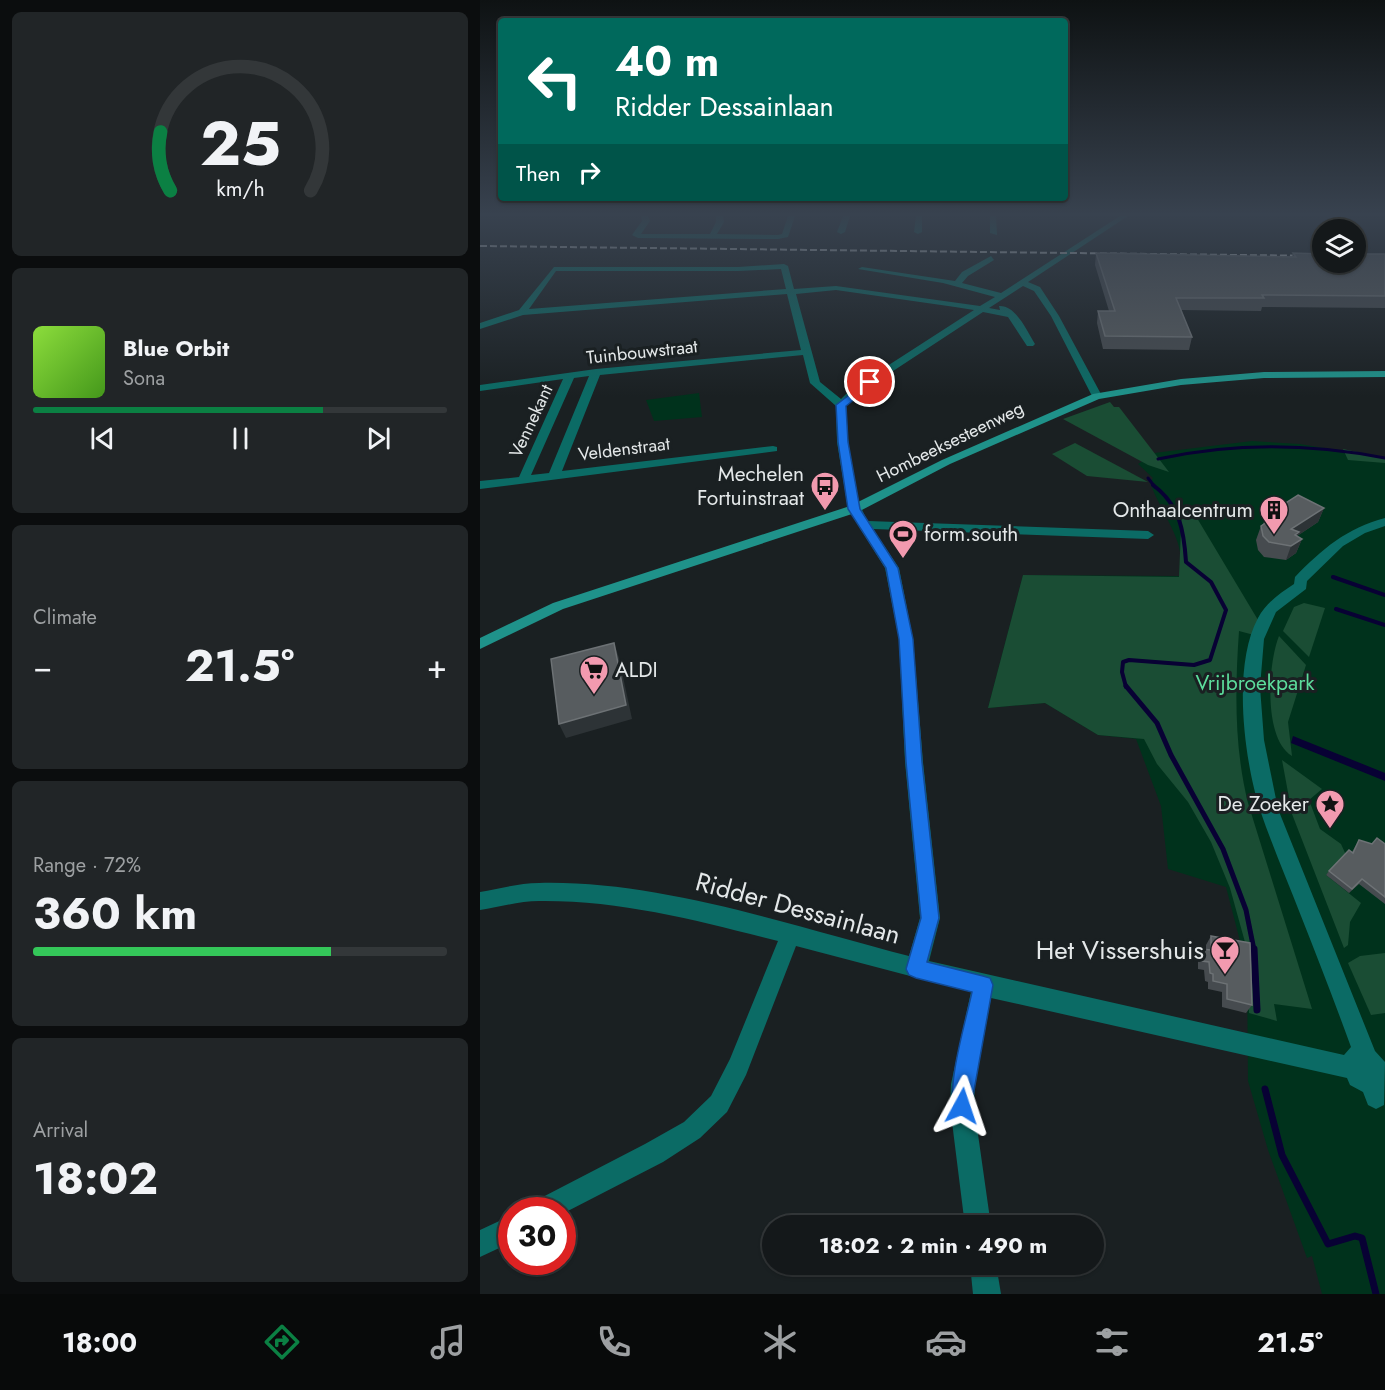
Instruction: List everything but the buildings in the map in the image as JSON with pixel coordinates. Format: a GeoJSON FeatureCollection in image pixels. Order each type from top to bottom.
{"type":"FeatureCollection","features":[{"type":"Feature","properties":{"kind":"main road","name":"Hombeeksesteenweg"},"geometry":{"type":"LineString","coordinates":[[480,644],[558,606],[854,509],[946,462],[1097,396],[1181,382],[1228,378],[1335,373],[1385,374]]}},
{"type":"Feature","properties":{"kind":"street"},"geometry":{"type":"LineString","coordinates":[[522,312],[549,276]]}},
{"type":"Feature","properties":{"kind":"street"},"geometry":{"type":"LineString","coordinates":[[787,276],[815,382],[841,405],[843,442],[854,509],[892,568],[906,639],[914,762],[930,918],[916,969]]}},
{"type":"Feature","properties":{"kind":"street"},"geometry":{"type":"LineString","coordinates":[[909,276],[957,284],[999,299],[1009,315],[1015,319],[1030,344]]}},
{"type":"Feature","properties":{"kind":"street"},"geometry":{"type":"LineString","coordinates":[[957,284],[963,276]]}},
{"type":"Feature","properties":{"kind":"street"},"geometry":{"type":"LineString","coordinates":[[841,405],[854,392],[1033,276]]}},
{"type":"Feature","properties":{"kind":"street"},"geometry":{"type":"LineString","coordinates":[[1023,283],[1037,289],[1055,316],[1097,396]]}},
{"type":"Feature","properties":{"kind":"street"},"geometry":{"type":"LineString","coordinates":[[480,327],[522,312],[836,288],[955,304],[1009,315]]}},
{"type":"Feature","properties":{"kind":"street","name":"Tuinbouwstraat"},"geometry":{"type":"LineString","coordinates":[[480,388],[596,372],[807,352]]}},
{"type":"Feature","properties":{"kind":"street","name":"Vennekant"},"geometry":{"type":"LineString","coordinates":[[554,476],[596,372]]}},
{"type":"Feature","properties":{"kind":"street","name":"Vennekant"},"geometry":{"type":"LineString","coordinates":[[523,480],[570,376]]}},
{"type":"Feature","properties":{"kind":"street","name":"Veldenstraat"},"geometry":{"type":"LineString","coordinates":[[480,485],[773,449]]}},
{"type":"Feature","properties":{"kind":"street"},"geometry":{"type":"LineString","coordinates":[[1374,1089],[1358,1077],[1360,1063],[1269,809],[1260,776],[1252,694],[1255,657],[1264,619],[1280,599],[1301,586],[1300,580],[1325,553],[1368,525],[1385,522]]}},
{"type":"Feature","properties":{"kind":"street"},"geometry":{"type":"LineString","coordinates":[[866,525],[1148,535]]}},
{"type":"Feature","properties":{"kind":"street","name":"Ridder Dessainlaan"},"geometry":{"type":"LineString","coordinates":[[480,901],[537,892],[588,894],[675,905],[983,985],[1239,1044],[1360,1063]]}},
{"type":"Feature","properties":{"kind":"street"},"geometry":{"type":"LineString","coordinates":[[569,1197],[673,1142],[692,1130],[719,1104],[738,1067],[790,936]]}},
{"type":"Feature","properties":{"kind":"street"},"geometry":{"type":"LineString","coordinates":[[977,1215],[962,1106],[963,1084],[983,985]]}},
{"type":"Feature","properties":{"kind":"street"},"geometry":{"type":"LineString","coordinates":[[480,1244],[498,1235]]}},
{"type":"Feature","properties":{"kind":"street"},"geometry":{"type":"LineString","coordinates":[[984,1275],[987,1294]]}},
{"type":"Feature","properties":{"kind":"green space"},"geometry":{"type":"Polygon","coordinates":[[[699,393],[702,417],[654,421],[646,400],[699,393]]]}},
{"type":"Feature","properties":{"kind":"green space"},"geometry":{"type":"Polygon","coordinates":[[[1110,402],[1114,407],[1119,407],[1169,472],[1148,465],[1063,419],[1110,402]]]}},
{"type":"Feature","properties":{"kind":"green space","name":"Vrijbroekpark"},"geometry":{"type":"Polygon","coordinates":[[[1252,441],[1300,444],[1385,458],[1385,1294],[1322,1294],[1312,1256],[1307,1258],[1268,1150],[1248,1081],[1247,968],[1226,887],[1168,869],[1161,806],[1136,739],[1098,735],[1045,703],[988,708],[1023,575],[1179,576],[1180,552],[1175,535],[1153,490],[1150,482],[1153,478],[1138,464],[1154,453],[1252,441]]]}},
{"type":"Feature","properties":{"kind":"green space"},"geometry":{"type":"Polygon","coordinates":[[[1075,443],[1148,482],[1087,476],[1052,454],[1075,443]]]}},
{"type":"Feature","properties":{"kind":"green space"},"geometry":{"type":"Polygon","coordinates":[[[1343,449],[1385,458],[1385,463],[1348,460],[1343,449]]]}},
{"type":"Feature","properties":{"kind":"green space"},"geometry":{"type":"Polygon","coordinates":[[[1182,506],[1191,508],[1258,620],[1254,635],[1239,631],[1236,696],[1240,761],[1248,803],[1312,1009],[1274,1004],[1277,1021],[1249,1013],[1248,953],[1230,888],[1211,842],[1188,802],[1157,764],[1144,739],[1098,735],[1045,703],[988,708],[1023,575],[1179,577],[1182,506]]]}},
{"type":"Feature","properties":{"kind":"green space"},"geometry":{"type":"Polygon","coordinates":[[[1304,603],[1325,608],[1309,657],[1283,631],[1294,607],[1304,603]]]}},
{"type":"Feature","properties":{"kind":"green space"},"geometry":{"type":"Polygon","coordinates":[[[1279,636],[1306,665],[1288,722],[1292,756],[1283,747],[1276,734],[1270,700],[1272,664],[1279,636]]]}},
{"type":"Feature","properties":{"kind":"green space"},"geometry":{"type":"Polygon","coordinates":[[[1282,760],[1322,789],[1309,800],[1320,829],[1341,844],[1346,855],[1326,875],[1361,903],[1350,922],[1348,945],[1344,948],[1292,814],[1282,760]]]}},
{"type":"Feature","properties":{"kind":"green space"},"geometry":{"type":"Polygon","coordinates":[[[1385,953],[1385,1013],[1371,1015],[1348,963],[1360,956],[1385,953]]]}},
{"type":"Feature","properties":{"kind":"shaded area"},"geometry":{"type":"Polygon","coordinates":[[[1293,736],[1385,773],[1385,781],[1291,743],[1293,736]]]}},
{"type":"Feature","properties":{"kind":"waterway"},"geometry":{"type":"LineString","coordinates":[[1158,459],[1187,453],[1272,446],[1328,449],[1385,458]]}},
{"type":"Feature","properties":{"kind":"waterway"},"geometry":{"type":"LineString","coordinates":[[1148,478],[1154,486]]}},
{"type":"Feature","properties":{"kind":"waterway"},"geometry":{"type":"LineString","coordinates":[[1126,687],[1122,672],[1123,662],[1129,660],[1194,665],[1210,660],[1226,610],[1211,582],[1186,562],[1179,519],[1169,501],[1154,486]]}},
{"type":"Feature","properties":{"kind":"waterway"},"geometry":{"type":"LineString","coordinates":[[1333,577],[1385,595]]}},
{"type":"Feature","properties":{"kind":"waterway"},"geometry":{"type":"LineString","coordinates":[[1336,609],[1385,625]]}},
{"type":"Feature","properties":{"kind":"waterway"},"geometry":{"type":"LineString","coordinates":[[1126,686],[1157,723],[1171,755],[1223,849],[1246,910],[1254,950]]}},
{"type":"Feature","properties":{"kind":"waterway"},"geometry":{"type":"LineString","coordinates":[[1254,949],[1257,1010]]}},
{"type":"Feature","properties":{"kind":"waterway"},"geometry":{"type":"LineString","coordinates":[[1265,1089],[1282,1155],[1328,1244],[1355,1236],[1362,1238],[1376,1294]]}},
{"type":"Feature","properties":{"kind":"place","name":"Mechelen Fortuinstraat"},"geometry":{"type":"Point","coordinates":[825,512]}},
{"type":"Feature","properties":{"kind":"place","name":"Onthaalcentrum"},"geometry":{"type":"Point","coordinates":[1274,536]}},
{"type":"Feature","properties":{"kind":"place","name":"form.south"},"geometry":{"type":"Point","coordinates":[903,560]}},
{"type":"Feature","properties":{"kind":"place","name":"ALDI"},"geometry":{"type":"Point","coordinates":[594,696]}},
{"type":"Feature","properties":{"kind":"place","name":"De Zoeker"},"geometry":{"type":"Point","coordinates":[1330,830]}},
{"type":"Feature","properties":{"kind":"place","name":"Het Vissershuis"},"geometry":{"type":"Point","coordinates":[1225,976]}},
{"type":"Feature","properties":{"kind":"route"},"geometry":{"type":"LineString","coordinates":[[870,382],[854,392],[841,405],[843,442],[854,509],[892,568],[906,639],[914,762],[930,918],[916,969],[983,985],[963,1084],[962,1106]]}}]}
